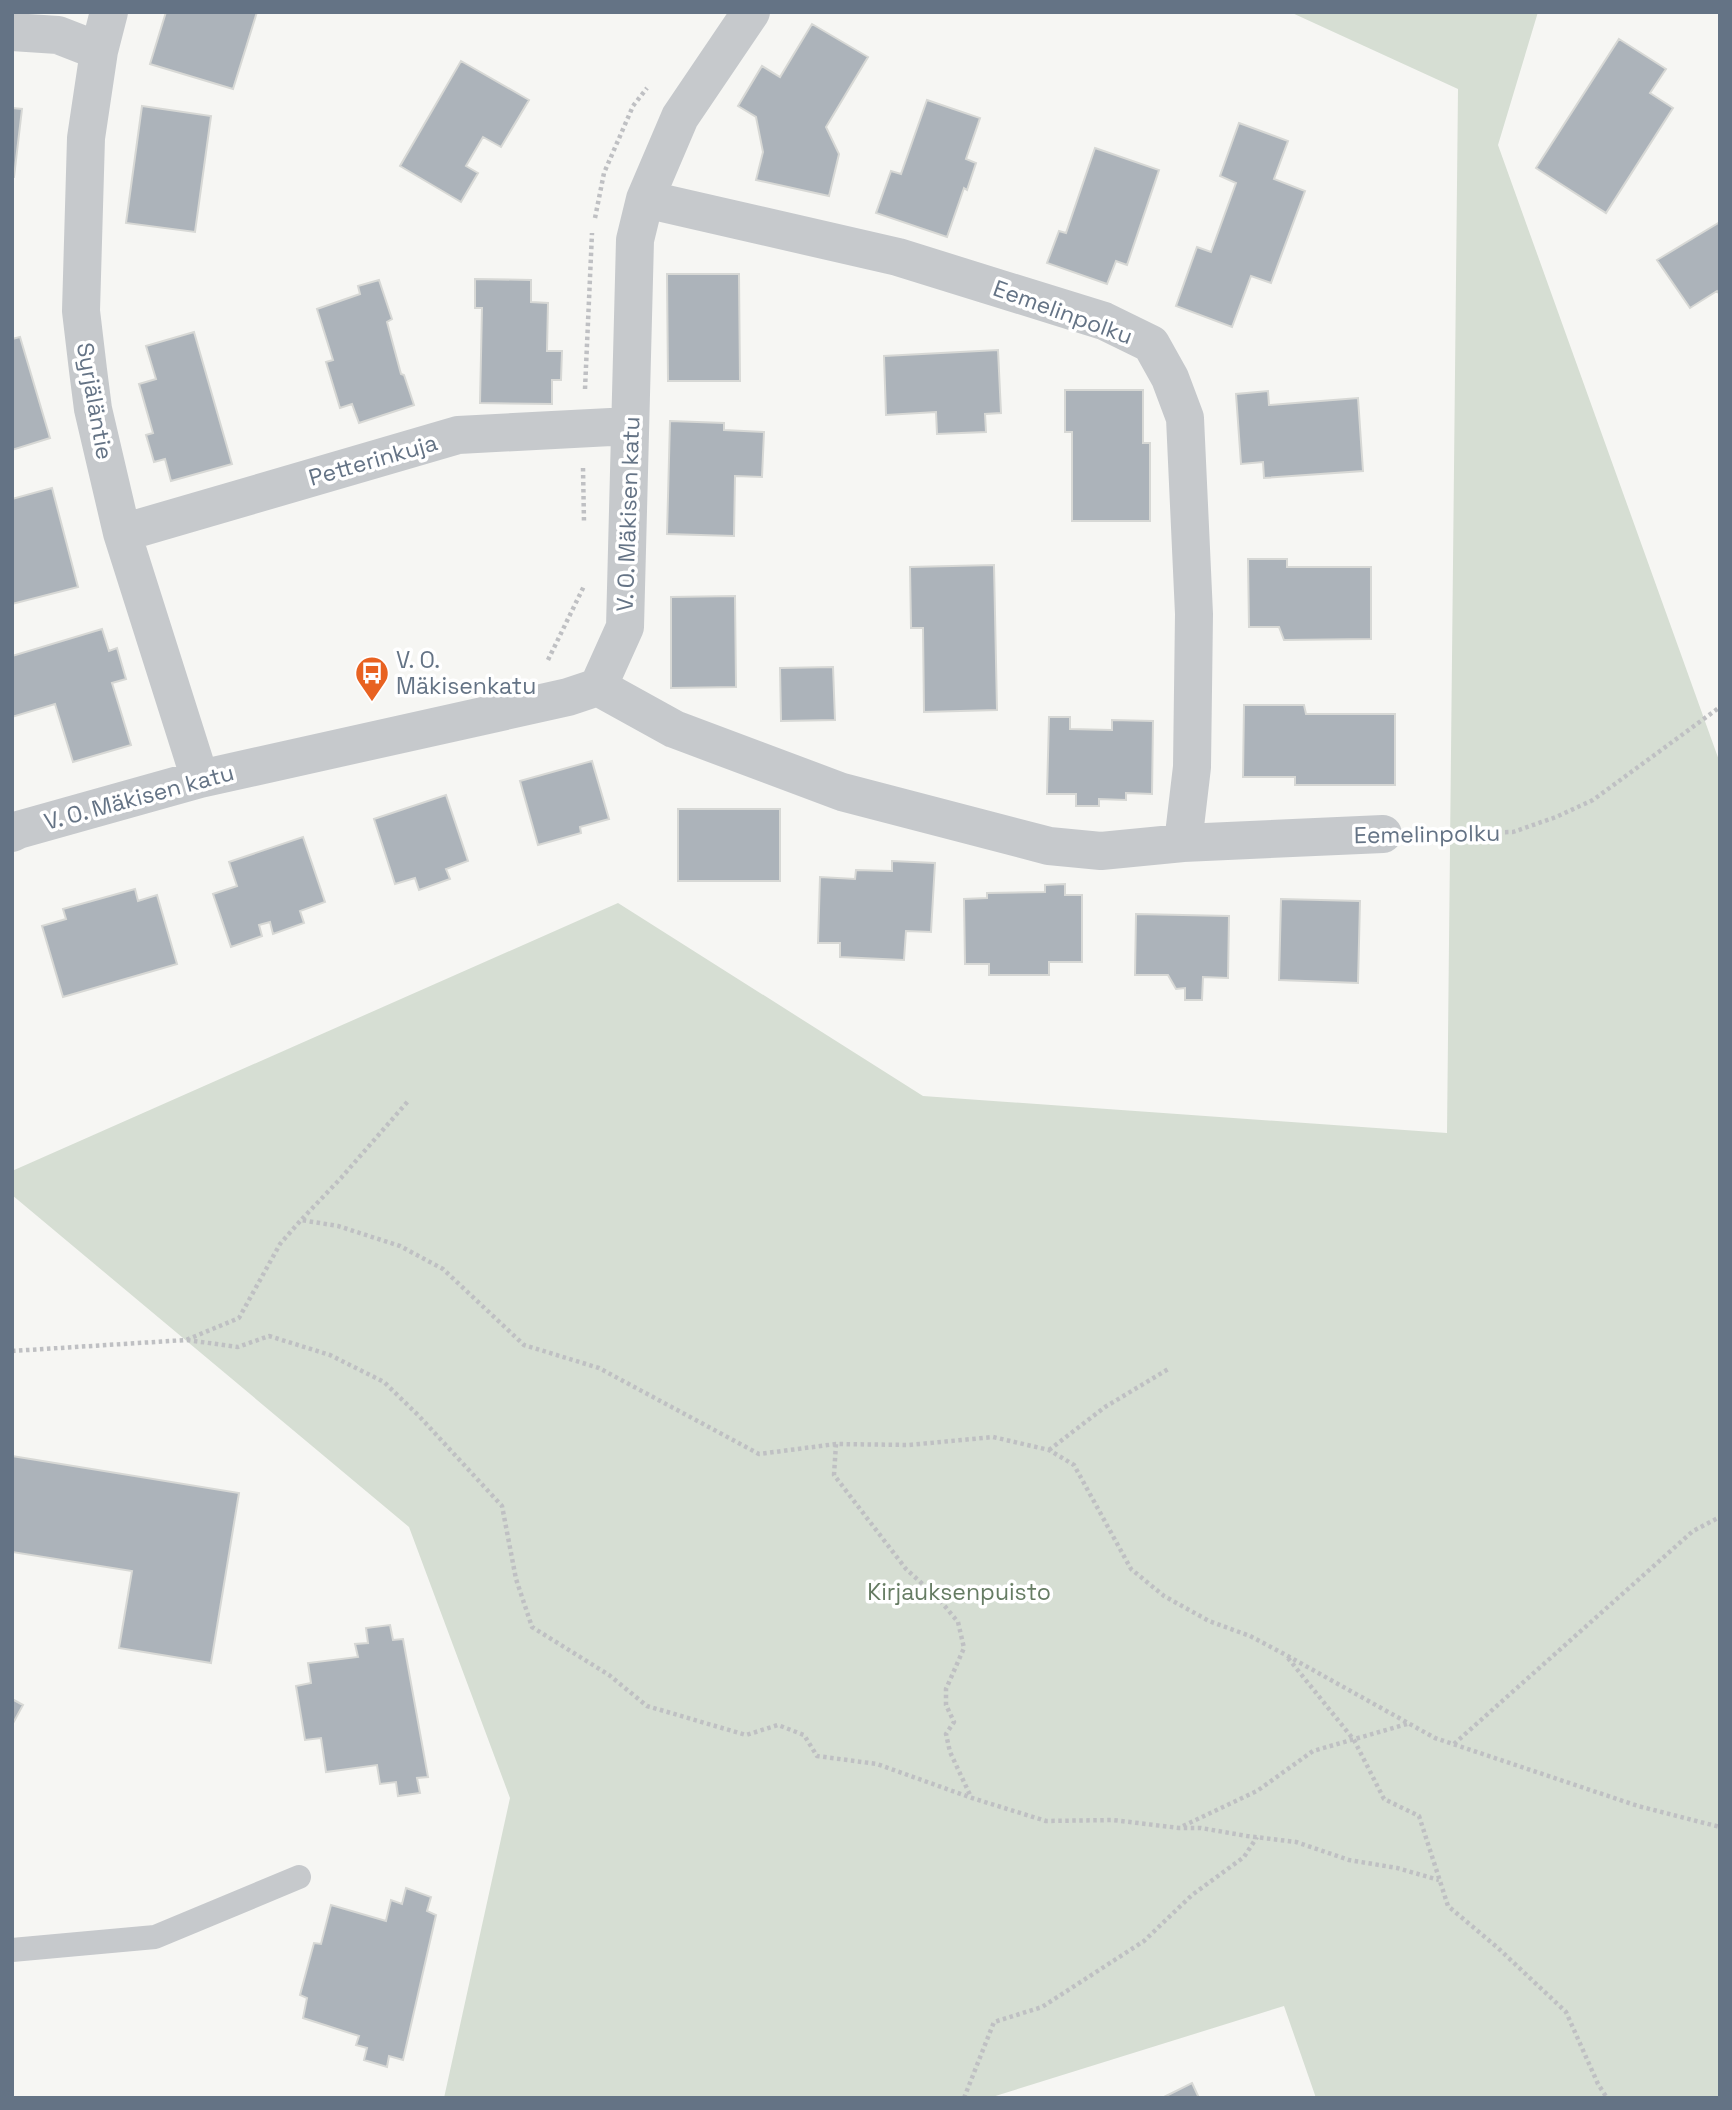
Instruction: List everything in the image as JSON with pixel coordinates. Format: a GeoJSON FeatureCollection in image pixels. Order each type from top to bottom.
{"type":"FeatureCollection","features":[{"type":"Feature","properties":{"kind":"street","name":"Syrjäläntie"},"geometry":{"type":"LineString","coordinates":[[109,12],[99,51],[86,138],[81,311],[93,409],[121,533],[200,779]]}},
{"type":"Feature","properties":{"kind":"street","name":"V. O. Mäkisen katu"},"geometry":{"type":"LineString","coordinates":[[12,833],[200,779],[568,697],[598,687],[625,627],[635,240],[645,199],[680,117],[751,12]]}},
{"type":"Feature","properties":{"kind":"street"},"geometry":{"type":"LineString","coordinates":[[12,32],[58,35],[99,51]]}},
{"type":"Feature","properties":{"kind":"street","name":"Eemelinpolku"},"geometry":{"type":"LineString","coordinates":[[645,199],[898,257],[1104,321],[1150,344],[1170,378],[1185,418],[1194,614],[1192,767],[1183,843]]}},
{"type":"Feature","properties":{"kind":"street","name":"Petterinkuja"},"geometry":{"type":"LineString","coordinates":[[121,533],[458,435],[630,426]]}},
{"type":"Feature","properties":{"kind":"street","name":"Eemelinpolku"},"geometry":{"type":"LineString","coordinates":[[598,687],[674,729],[842,792],[1049,846],[1101,851],[1183,843],[1383,834]]}},
{"type":"Feature","properties":{"kind":"lane"},"geometry":{"type":"LineString","coordinates":[[12,1950],[155,1937],[299,1877]]}},
{"type":"Feature","properties":{"kind":"path"},"geometry":{"type":"LineString","coordinates":[[584,532],[583,428],[591,239],[604,173],[633,106],[649,85]]}},
{"type":"Feature","properties":{"kind":"path"},"geometry":{"type":"LineString","coordinates":[[535,664],[549,660],[585,584]]}},
{"type":"Feature","properties":{"kind":"path","name":"Eemelinpolku"},"geometry":{"type":"LineString","coordinates":[[1383,834],[1513,832],[1556,817],[1593,800],[1720,707]]}},
{"type":"Feature","properties":{"kind":"path"},"geometry":{"type":"LineString","coordinates":[[186,1340],[239,1318],[280,1244],[409,1100]]}},
{"type":"Feature","properties":{"kind":"path"},"geometry":{"type":"LineString","coordinates":[[301,1220],[338,1226],[400,1245],[443,1269],[524,1345],[599,1368],[759,1454],[836,1444],[909,1445],[993,1437],[1049,1450],[1074,1465],[1131,1569],[1164,1596],[1187,1609],[1209,1621],[1250,1636],[1435,1738],[1638,1806],[1720,1827]]}},
{"type":"Feature","properties":{"kind":"path"},"geometry":{"type":"LineString","coordinates":[[12,1351],[186,1340],[238,1347],[269,1336],[330,1354],[384,1382],[502,1506],[516,1578],[532,1627],[609,1675],[648,1706],[746,1735],[778,1725],[804,1735],[817,1756],[877,1764],[1046,1821],[1113,1820],[1201,1828],[1296,1842],[1349,1860],[1397,1868],[1439,1880]]}},
{"type":"Feature","properties":{"kind":"path"},"geometry":{"type":"LineString","coordinates":[[1049,1450],[1105,1407],[1170,1368]]}},
{"type":"Feature","properties":{"kind":"path"},"geometry":{"type":"LineString","coordinates":[[836,1444],[834,1475],[906,1569],[938,1598],[958,1622],[964,1648],[946,1689],[946,1705],[954,1722],[946,1734],[950,1752],[972,1798]]}},
{"type":"Feature","properties":{"kind":"path"},"geometry":{"type":"LineString","coordinates":[[1454,1744],[1693,1531],[1720,1517]]}},
{"type":"Feature","properties":{"kind":"path"},"geometry":{"type":"LineString","coordinates":[[1286,1655],[1354,1740],[1384,1799],[1419,1816],[1448,1906],[1566,2012],[1607,2098]]}},
{"type":"Feature","properties":{"kind":"path"},"geometry":{"type":"LineString","coordinates":[[1179,1828],[1257,1791],[1314,1751],[1407,1724]]}},
{"type":"Feature","properties":{"kind":"path"},"geometry":{"type":"LineString","coordinates":[[964,2098],[994,2022],[1042,2007],[1144,1941],[1192,1895],[1244,1857],[1256,1838]]}},
{"type":"Feature","properties":{"kind":"green space","name":"Kirjauksenpuisto"},"geometry":{"type":"Polygon","coordinates":[[[1290,12],[1538,12],[1498,145],[1720,763],[1720,2098],[1316,2098],[1284,2006],[989,2098],[444,2098],[510,1798],[409,1527],[12,1195],[12,1171],[618,903],[923,1096],[1447,1133],[1458,89],[1290,12]]]}},
{"type":"Feature","properties":{"kind":"building"},"geometry":{"type":"Polygon","coordinates":[[[166,12],[257,12],[233,89],[150,64],[166,12]]]}},
{"type":"Feature","properties":{"kind":"building"},"geometry":{"type":"Polygon","coordinates":[[[812,24],[868,57],[826,127],[839,154],[829,196],[756,180],[763,152],[756,117],[738,106],[762,66],[780,77],[812,24]]]}},
{"type":"Feature","properties":{"kind":"building"},"geometry":{"type":"Polygon","coordinates":[[[1619,39],[1666,69],[1650,93],[1673,108],[1606,213],[1536,168],[1619,39]]]}},
{"type":"Feature","properties":{"kind":"building"},"geometry":{"type":"Polygon","coordinates":[[[461,61],[529,100],[501,147],[483,137],[466,166],[478,173],[461,202],[400,166],[461,61]]]}},
{"type":"Feature","properties":{"kind":"building"},"geometry":{"type":"Polygon","coordinates":[[[927,100],[980,118],[966,159],[976,163],[947,237],[876,213],[891,171],[901,174],[927,100]]]}},
{"type":"Feature","properties":{"kind":"building"},"geometry":{"type":"Polygon","coordinates":[[[142,106],[211,116],[195,232],[126,223],[142,106]]]}},
{"type":"Feature","properties":{"kind":"building"},"geometry":{"type":"Polygon","coordinates":[[[12,108],[22,109],[14,177],[12,177],[12,108]]]}},
{"type":"Feature","properties":{"kind":"building"},"geometry":{"type":"Polygon","coordinates":[[[1239,123],[1288,141],[1274,179],[1305,191],[1271,283],[1251,276],[1232,327],[1176,306],[1197,247],[1211,252],[1236,183],[1220,176],[1239,123]]]}},
{"type":"Feature","properties":{"kind":"building"},"geometry":{"type":"Polygon","coordinates":[[[1095,148],[1159,170],[1127,265],[1116,261],[1107,284],[1047,263],[1059,231],[1066,233],[1095,148]]]}},
{"type":"Feature","properties":{"kind":"building"},"geometry":{"type":"Polygon","coordinates":[[[1720,222],[1720,295],[1717,291],[1690,308],[1657,260],[1720,222]]]}},
{"type":"Feature","properties":{"kind":"building"},"geometry":{"type":"Polygon","coordinates":[[[667,274],[739,274],[740,381],[668,381],[667,274]]]}},
{"type":"Feature","properties":{"kind":"building"},"geometry":{"type":"Polygon","coordinates":[[[475,279],[531,280],[531,302],[548,303],[547,351],[562,351],[561,380],[552,380],[552,404],[480,403],[482,308],[475,308],[475,279]]]}},
{"type":"Feature","properties":{"kind":"building"},"geometry":{"type":"Polygon","coordinates":[[[379,280],[392,319],[387,322],[401,374],[404,375],[414,405],[359,423],[352,404],[340,408],[326,362],[333,360],[317,309],[360,294],[358,286],[379,280]]]}},
{"type":"Feature","properties":{"kind":"building"},"geometry":{"type":"Polygon","coordinates":[[[194,332],[232,464],[171,481],[165,459],[154,462],[146,435],[153,433],[139,384],[156,379],[146,346],[194,332]]]}},
{"type":"Feature","properties":{"kind":"building"},"geometry":{"type":"Polygon","coordinates":[[[20,337],[50,438],[12,450],[12,339],[20,337]]]}},
{"type":"Feature","properties":{"kind":"building"},"geometry":{"type":"Polygon","coordinates":[[[998,350],[1001,413],[985,414],[986,432],[937,434],[936,412],[886,415],[884,356],[998,350]]]}},
{"type":"Feature","properties":{"kind":"building"},"geometry":{"type":"Polygon","coordinates":[[[1065,390],[1143,390],[1143,443],[1150,443],[1150,521],[1072,521],[1072,432],[1065,432],[1065,390]]]}},
{"type":"Feature","properties":{"kind":"building"},"geometry":{"type":"Polygon","coordinates":[[[1268,391],[1269,405],[1358,398],[1363,471],[1264,478],[1263,462],[1241,464],[1236,394],[1268,391]]]}},
{"type":"Feature","properties":{"kind":"building"},"geometry":{"type":"Polygon","coordinates":[[[670,421],[724,423],[724,430],[764,432],[762,477],[735,476],[734,536],[667,534],[670,421]]]}},
{"type":"Feature","properties":{"kind":"building"},"geometry":{"type":"Polygon","coordinates":[[[52,488],[78,587],[12,604],[12,499],[52,488]]]}},
{"type":"Feature","properties":{"kind":"building"},"geometry":{"type":"Polygon","coordinates":[[[1248,559],[1287,559],[1287,567],[1371,567],[1371,639],[1284,640],[1279,627],[1249,627],[1248,559]]]}},
{"type":"Feature","properties":{"kind":"building"},"geometry":{"type":"Polygon","coordinates":[[[994,565],[997,710],[924,712],[923,628],[911,628],[910,567],[994,565]]]}},
{"type":"Feature","properties":{"kind":"building"},"geometry":{"type":"Polygon","coordinates":[[[735,596],[736,687],[671,688],[671,597],[735,596]]]}},
{"type":"Feature","properties":{"kind":"building"},"geometry":{"type":"Polygon","coordinates":[[[102,629],[109,651],[117,648],[126,679],[112,683],[131,745],[73,762],[55,704],[12,717],[12,656],[102,629]]]}},
{"type":"Feature","properties":{"kind":"building"},"geometry":{"type":"Polygon","coordinates":[[[833,667],[835,720],[781,721],[780,668],[833,667]]]}},
{"type":"Feature","properties":{"kind":"building"},"geometry":{"type":"Polygon","coordinates":[[[1244,705],[1304,705],[1306,714],[1395,714],[1395,785],[1295,785],[1295,777],[1243,777],[1244,705]]]}},
{"type":"Feature","properties":{"kind":"building"},"geometry":{"type":"Polygon","coordinates":[[[1049,717],[1070,717],[1070,729],[1112,730],[1112,720],[1153,721],[1152,794],[1126,793],[1126,800],[1099,799],[1099,806],[1076,806],[1076,794],[1047,794],[1049,717]]]}},
{"type":"Feature","properties":{"kind":"building"},"geometry":{"type":"Polygon","coordinates":[[[592,761],[609,819],[580,827],[581,833],[538,845],[520,781],[592,761]]]}},
{"type":"Feature","properties":{"kind":"building"},"geometry":{"type":"Polygon","coordinates":[[[446,795],[468,861],[446,869],[450,879],[419,890],[415,878],[395,884],[374,819],[446,795]]]}},
{"type":"Feature","properties":{"kind":"building"},"geometry":{"type":"Polygon","coordinates":[[[678,809],[780,809],[780,881],[678,881],[678,809]]]}},
{"type":"Feature","properties":{"kind":"building"},"geometry":{"type":"Polygon","coordinates":[[[303,837],[325,902],[300,911],[304,923],[273,934],[270,922],[259,925],[262,936],[231,947],[213,894],[237,886],[229,862],[303,837]]]}},
{"type":"Feature","properties":{"kind":"building"},"geometry":{"type":"Polygon","coordinates":[[[892,861],[935,863],[931,932],[906,931],[904,960],[840,957],[840,943],[818,943],[820,877],[855,879],[856,870],[892,871],[892,861]]]}},
{"type":"Feature","properties":{"kind":"building"},"geometry":{"type":"Polygon","coordinates":[[[1065,884],[1065,895],[1082,895],[1082,962],[1049,962],[1049,975],[989,975],[989,964],[965,964],[964,899],[987,898],[987,893],[1045,892],[1045,885],[1065,884]]]}},
{"type":"Feature","properties":{"kind":"building"},"geometry":{"type":"Polygon","coordinates":[[[135,889],[138,901],[157,895],[177,964],[63,997],[42,926],[66,919],[63,909],[135,889]]]}},
{"type":"Feature","properties":{"kind":"building"},"geometry":{"type":"Polygon","coordinates":[[[1281,899],[1360,901],[1358,983],[1279,980],[1281,899]]]}},
{"type":"Feature","properties":{"kind":"building"},"geometry":{"type":"Polygon","coordinates":[[[1136,914],[1229,916],[1228,978],[1203,977],[1202,1000],[1185,1000],[1185,988],[1176,989],[1168,975],[1135,975],[1136,914]]]}},
{"type":"Feature","properties":{"kind":"building"},"geometry":{"type":"Polygon","coordinates":[[[12,1456],[239,1493],[211,1663],[119,1648],[132,1571],[12,1552],[12,1456]]]}},
{"type":"Feature","properties":{"kind":"building"},"geometry":{"type":"Polygon","coordinates":[[[390,1625],[393,1640],[403,1639],[428,1777],[417,1778],[420,1793],[398,1796],[396,1782],[380,1784],[377,1765],[326,1772],[321,1738],[305,1740],[296,1686],[311,1683],[308,1663],[358,1657],[355,1644],[368,1643],[366,1628],[390,1625]]]}},
{"type":"Feature","properties":{"kind":"building"},"geometry":{"type":"Polygon","coordinates":[[[12,1699],[23,1705],[12,1725],[12,1699]]]}},
{"type":"Feature","properties":{"kind":"building"},"geometry":{"type":"Polygon","coordinates":[[[406,1888],[431,1897],[427,1911],[436,1915],[403,2060],[389,2056],[387,2067],[364,2060],[367,2048],[356,2045],[359,2036],[303,2018],[307,1998],[300,1995],[314,1943],[321,1944],[331,1905],[386,1921],[391,1900],[402,1904],[406,1888]]]}},
{"type":"Feature","properties":{"kind":"building"},"geometry":{"type":"Polygon","coordinates":[[[1192,2083],[1199,2098],[1162,2098],[1192,2083]]]}},
{"type":"Feature","properties":{"kind":"place","name":"V. O. Mäkisenkatu"},"geometry":{"type":"Point","coordinates":[372,703]}}]}
